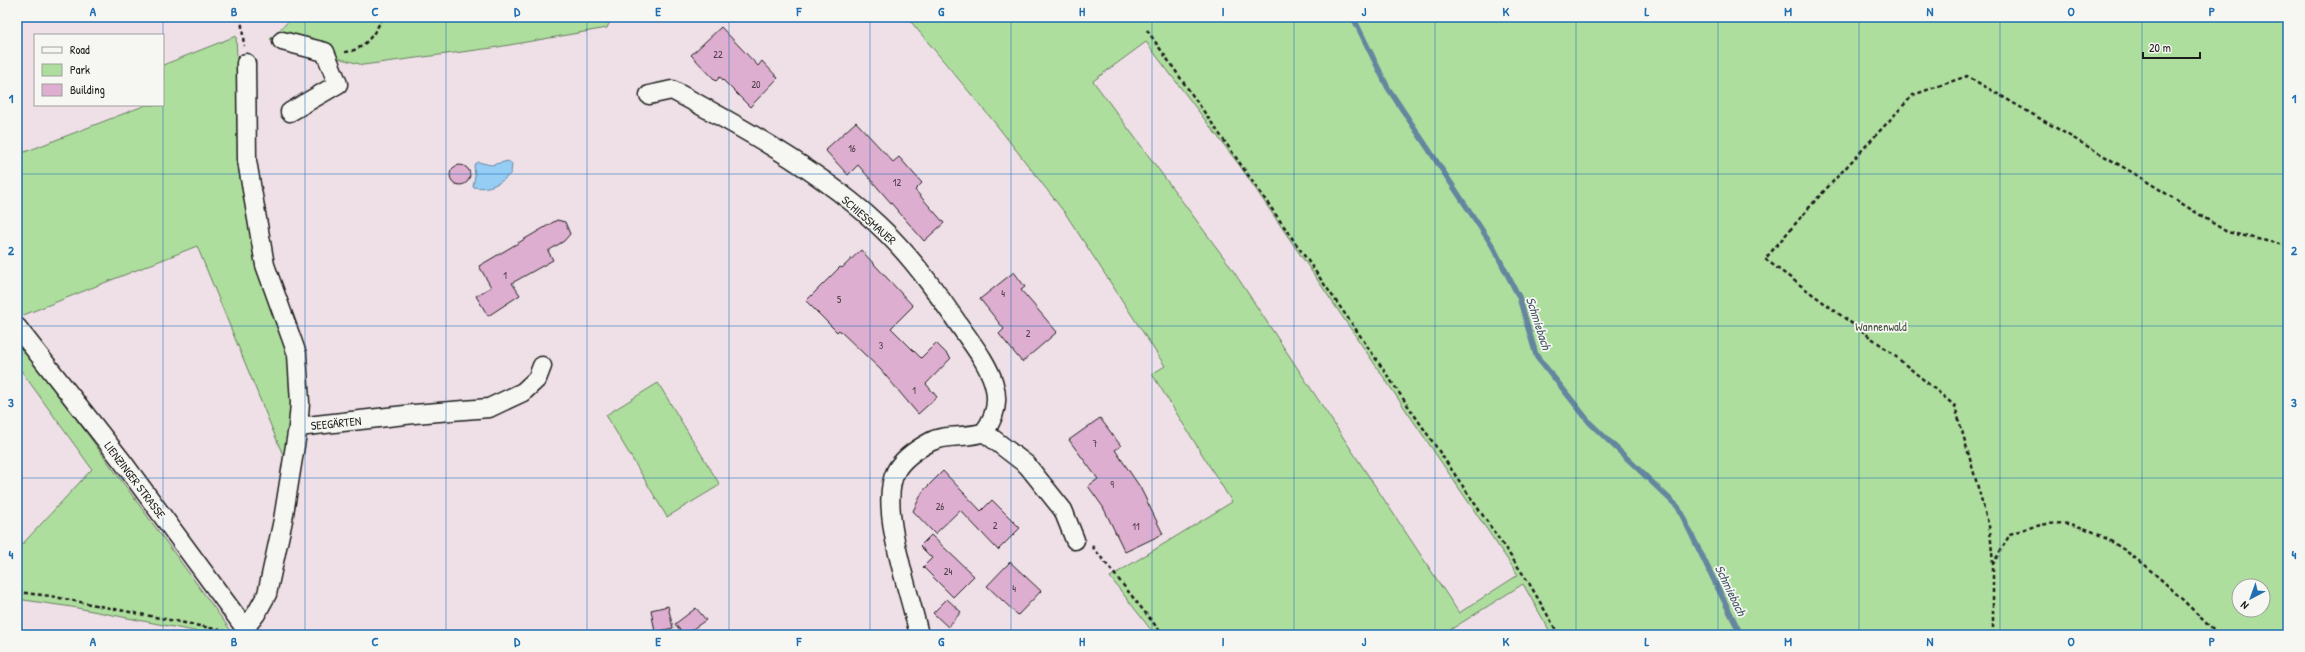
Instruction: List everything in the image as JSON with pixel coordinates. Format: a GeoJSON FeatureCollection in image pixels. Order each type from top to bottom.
{"type":"FeatureCollection","features":[{"type":"Feature","properties":{"kind":"street"},"geometry":{"type":"LineString","coordinates":[[282,41],[324,52],[338,84],[290,112]]}},
{"type":"Feature","properties":{"kind":"street"},"geometry":{"type":"LineString","coordinates":[[246,63],[247,161],[265,265],[297,354],[300,403],[298,427]]}},
{"type":"Feature","properties":{"kind":"street","name":"SCHIESSMAUER"},"geometry":{"type":"LineString","coordinates":[[649,95],[672,90],[780,152],[851,202],[897,244],[931,284],[987,365],[995,386],[996,402],[994,414],[984,432]]}},
{"type":"Feature","properties":{"kind":"street","name":"LIENZINGER STRASSE"},"geometry":{"type":"LineString","coordinates":[[17,327],[122,460],[247,631]]}},
{"type":"Feature","properties":{"kind":"street","name":"SEEGÄRTEN"},"geometry":{"type":"LineString","coordinates":[[247,631],[267,594],[283,520],[298,427],[414,414],[488,408],[523,392],[537,379],[542,366]]}},
{"type":"Feature","properties":{"kind":"street"},"geometry":{"type":"LineString","coordinates":[[919,635],[889,506],[896,472],[912,453],[932,441],[984,432],[1028,465],[1063,510],[1075,540]]}},
{"type":"Feature","properties":{"kind":"path"},"geometry":{"type":"LineString","coordinates":[[241,17],[246,63]]}},
{"type":"Feature","properties":{"kind":"path"},"geometry":{"type":"LineString","coordinates":[[324,52],[353,51],[364,44],[376,30],[383,17]]}},
{"type":"Feature","properties":{"kind":"path"},"geometry":{"type":"LineString","coordinates":[[1147,30],[1359,334],[1529,583],[1558,635]]}},
{"type":"Feature","properties":{"kind":"path"},"geometry":{"type":"LineString","coordinates":[[1993,635],[1993,564],[1990,530],[1955,406],[1889,351],[1765,260],[1819,197],[1913,95],[1967,76],[2135,174],[2227,232],[2288,246]]}},
{"type":"Feature","properties":{"kind":"path"},"geometry":{"type":"LineString","coordinates":[[1993,564],[2010,534],[2038,525],[2072,524],[2087,529],[2118,546],[2141,562],[2178,595],[2218,635]]}},
{"type":"Feature","properties":{"kind":"path"},"geometry":{"type":"LineString","coordinates":[[1075,540],[1086,539],[1162,635]]}},
{"type":"Feature","properties":{"kind":"path"},"geometry":{"type":"LineString","coordinates":[[17,592],[50,596],[231,633],[247,631]]}},
{"type":"Feature","properties":{"kind":"green space"},"geometry":{"type":"Polygon","coordinates":[[[293,17],[612,17],[607,28],[492,48],[363,65],[270,39],[293,17]]]}},
{"type":"Feature","properties":{"kind":"green space","name":"Wannenwald"},"geometry":{"type":"Polygon","coordinates":[[[907,17],[2288,17],[2288,635],[1552,635],[1523,584],[1442,635],[1155,635],[1110,577],[1232,502],[1152,374],[1165,366],[1065,213],[995,123],[907,17]],[[1146,42],[1093,81],[1228,263],[1459,613],[1518,575],[1240,166],[1146,42]]]}},
{"type":"Feature","properties":{"kind":"green space"},"geometry":{"type":"Polygon","coordinates":[[[236,36],[242,160],[291,354],[294,410],[285,460],[197,246],[21,316],[17,311],[17,155],[143,106],[164,106],[164,65],[236,36]]]}},
{"type":"Feature","properties":{"kind":"green space"},"geometry":{"type":"Polygon","coordinates":[[[17,342],[86,432],[234,635],[214,635],[72,607],[17,599],[17,550],[92,469],[17,365],[17,342]]]}},
{"type":"Feature","properties":{"kind":"green space"},"geometry":{"type":"Polygon","coordinates":[[[658,383],[720,485],[667,517],[606,415],[658,383]]]}},
{"type":"Feature","properties":{"kind":"water"},"geometry":{"type":"Polygon","coordinates":[[[508,161],[512,164],[511,173],[499,183],[484,188],[473,187],[475,175],[474,165],[478,162],[491,165],[508,161]]]}},
{"type":"Feature","properties":{"kind":"building"},"geometry":{"type":"Polygon","coordinates":[[[721,27],[758,66],[762,61],[778,78],[750,107],[720,77],[716,81],[691,55],[721,27]]]}},
{"type":"Feature","properties":{"kind":"building"},"geometry":{"type":"Polygon","coordinates":[[[856,122],[893,162],[899,157],[922,183],[915,190],[944,223],[924,241],[858,165],[848,175],[825,150],[856,122]]]}},
{"type":"Feature","properties":{"kind":"building"},"geometry":{"type":"Polygon","coordinates":[[[460,165],[467,168],[470,175],[467,182],[460,185],[453,182],[450,175],[453,168],[460,165]]]}},
{"type":"Feature","properties":{"kind":"building"},"geometry":{"type":"Polygon","coordinates":[[[557,220],[565,222],[570,234],[564,241],[548,251],[553,260],[512,283],[520,295],[488,316],[476,296],[491,287],[479,266],[557,220]]]}},
{"type":"Feature","properties":{"kind":"building"},"geometry":{"type":"Polygon","coordinates":[[[861,250],[913,306],[891,328],[921,358],[936,343],[951,358],[926,384],[937,397],[918,414],[881,370],[839,330],[837,332],[806,301],[840,267],[842,268],[861,250]]]}},
{"type":"Feature","properties":{"kind":"building"},"geometry":{"type":"Polygon","coordinates":[[[1014,272],[1025,287],[1021,290],[1057,332],[1022,362],[999,334],[1004,329],[980,299],[1014,272]]]}},
{"type":"Feature","properties":{"kind":"building"},"geometry":{"type":"Polygon","coordinates":[[[1100,418],[1121,446],[1115,450],[1140,487],[1163,534],[1125,552],[1103,507],[1088,486],[1098,479],[1069,440],[1100,418]]]}},
{"type":"Feature","properties":{"kind":"building"},"geometry":{"type":"Polygon","coordinates":[[[943,471],[981,511],[992,500],[1020,528],[998,550],[960,510],[935,534],[913,511],[923,491],[943,471]]]}},
{"type":"Feature","properties":{"kind":"building"},"geometry":{"type":"Polygon","coordinates":[[[931,535],[974,576],[953,597],[923,567],[932,558],[920,546],[931,535]]]}},
{"type":"Feature","properties":{"kind":"building"},"geometry":{"type":"Polygon","coordinates":[[[1010,562],[1041,591],[1018,615],[987,586],[1010,562]]]}},
{"type":"Feature","properties":{"kind":"building"},"geometry":{"type":"Polygon","coordinates":[[[947,599],[961,612],[948,627],[933,613],[947,599]]]}},
{"type":"Feature","properties":{"kind":"building"},"geometry":{"type":"Polygon","coordinates":[[[668,606],[673,628],[655,632],[651,610],[668,606]]]}},
{"type":"Feature","properties":{"kind":"building"},"geometry":{"type":"Polygon","coordinates":[[[696,608],[706,620],[684,635],[675,624],[696,608]]]}},
{"type":"Feature","properties":{"kind":"waterway","name":"Schmiebach"},"geometry":{"type":"LineString","coordinates":[[1353,17],[1388,88],[1492,245],[1519,297],[1536,355],[1590,423],[1678,507],[1741,635]]}}]}
